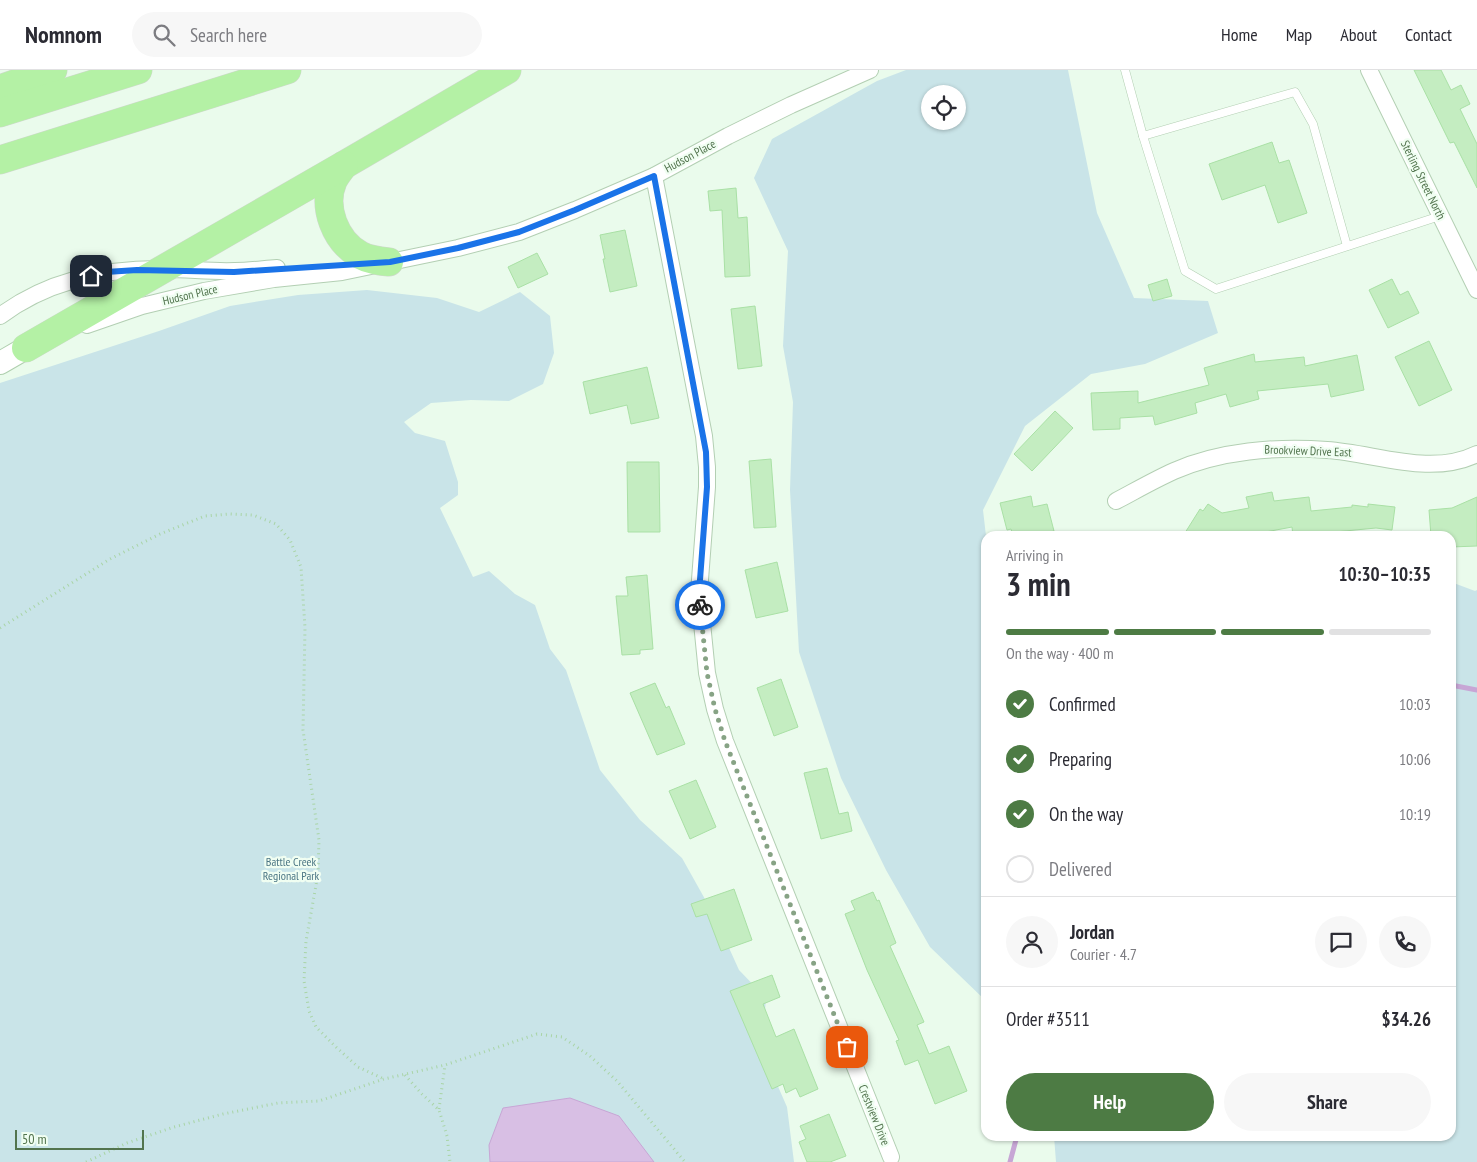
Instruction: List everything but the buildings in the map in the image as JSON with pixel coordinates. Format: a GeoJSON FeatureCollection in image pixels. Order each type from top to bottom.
{"type":"FeatureCollection","features":[{"type":"Feature","properties":{"kind":"highway"},"geometry":{"type":"LineString","coordinates":[[0,89],[53,70]]}},
{"type":"Feature","properties":{"kind":"highway"},"geometry":{"type":"LineString","coordinates":[[0,113],[138,70]]}},
{"type":"Feature","properties":{"kind":"highway"},"geometry":{"type":"LineString","coordinates":[[0,160],[287,70]]}},
{"type":"Feature","properties":{"kind":"highway"},"geometry":{"type":"LineString","coordinates":[[26,348],[507,70]]}},
{"type":"Feature","properties":{"kind":"highway"},"geometry":{"type":"LineString","coordinates":[[344,165],[333,180],[329,203],[331,219],[337,233],[347,245],[359,254],[371,259],[390,262]]}},
{"type":"Feature","properties":{"kind":"street","name":"Hudson Place"},"geometry":{"type":"LineString","coordinates":[[0,363],[26,348],[113,315],[178,297],[244,283],[342,272],[458,248],[519,232],[654,176],[791,105],[870,70]]}},
{"type":"Feature","properties":{"kind":"street","name":"Sterling Street North"},"geometry":{"type":"LineString","coordinates":[[1369,70],[1477,290]]}},
{"type":"Feature","properties":{"kind":"street","name":"Crestview Drive"},"geometry":{"type":"LineString","coordinates":[[654,176],[706,452],[707,487],[699,593],[707,673],[715,709],[725,741],[891,1157]]}},
{"type":"Feature","properties":{"kind":"street","name":"Hudson Place"},"geometry":{"type":"LineString","coordinates":[[0,316],[28,298],[61,283],[106,272],[164,269],[234,272],[390,262]]}},
{"type":"Feature","properties":{"kind":"street","name":"Brookview Drive East"},"geometry":{"type":"LineString","coordinates":[[1116,501],[1175,470],[1249,450],[1286,448],[1326,449],[1426,464],[1450,463],[1477,454]]}},
{"type":"Feature","properties":{"kind":"lane"},"geometry":{"type":"LineString","coordinates":[[1125,70],[1143,136],[1186,271],[1216,289],[1440,216]]}},
{"type":"Feature","properties":{"kind":"lane"},"geometry":{"type":"LineString","coordinates":[[1143,136],[1295,92],[1313,124],[1347,246]]}},
{"type":"Feature","properties":{"kind":"path"},"geometry":{"type":"LineString","coordinates":[[0,628],[110,559],[160,534],[205,516],[230,514],[253,516],[276,524],[290,540],[301,567],[305,628],[303,730],[319,840],[318,874],[306,942],[304,981],[309,1010],[316,1027],[336,1047],[358,1066],[384,1079]]}},
{"type":"Feature","properties":{"kind":"path"},"geometry":{"type":"LineString","coordinates":[[86,1162],[127,1143],[174,1127],[223,1114],[278,1103],[319,1101],[384,1079],[445,1066],[537,1034],[562,1037],[590,1056],[617,1081],[685,1162]]}},
{"type":"Feature","properties":{"kind":"path"},"geometry":{"type":"LineString","coordinates":[[445,1066],[439,1110],[447,1136],[450,1162]]}},
{"type":"Feature","properties":{"kind":"path"},"geometry":{"type":"LineString","coordinates":[[405,1075],[439,1110]]}},
{"type":"Feature","properties":{"kind":"green space"},"geometry":{"type":"Polygon","coordinates":[[[906,70],[1068,70],[1097,213],[1134,298],[1208,301],[1218,333],[1145,364],[1091,374],[1025,426],[983,510],[985,531],[981,531],[981,996],[930,947],[886,870],[841,778],[799,652],[790,490],[793,402],[783,346],[788,251],[754,178],[772,139],[877,81],[906,70]]]}},
{"type":"Feature","properties":{"kind":"green space","name":"Battle Creek Regional Park"},"geometry":{"type":"Polygon","coordinates":[[[367,290],[437,298],[479,312],[520,292],[550,316],[554,353],[543,384],[509,401],[471,400],[431,403],[404,422],[415,433],[445,441],[458,482],[458,495],[440,508],[473,577],[489,571],[515,594],[535,605],[550,649],[566,670],[600,770],[640,820],[682,858],[715,917],[739,970],[766,998],[762,1050],[787,1107],[794,1162],[0,1162],[0,383],[230,306],[298,295],[367,290]]]}},
{"type":"Feature","properties":{"kind":"green space"},"geometry":{"type":"Polygon","coordinates":[[[1456,584],[1475,591],[1477,590],[1477,1162],[1056,1162],[1054,1141],[1456,1141],[1456,584]]]}},
{"type":"Feature","properties":{"kind":"shaded area"},"geometry":{"type":"Polygon","coordinates":[[[570,1098],[619,1116],[654,1162],[490,1162],[489,1145],[503,1108],[570,1098]]]}},
{"type":"Feature","properties":{"kind":"waterway"},"geometry":{"type":"LineString","coordinates":[[1456,686],[1477,690]]}},
{"type":"Feature","properties":{"kind":"waterway"},"geometry":{"type":"LineString","coordinates":[[1010,1162],[1016,1141]]}},
{"type":"Feature","properties":{"kind":"way so far"},"geometry":{"type":"LineString","coordinates":[[700,605],[707,673],[725,741],[847,1047]]}},
{"type":"Feature","properties":{"kind":"route"},"geometry":{"type":"LineString","coordinates":[[91,276],[106,272],[137,270],[164,269],[234,272],[390,262],[458,248],[519,232],[654,176],[706,452],[707,487],[699,593],[700,605]]}}]}
